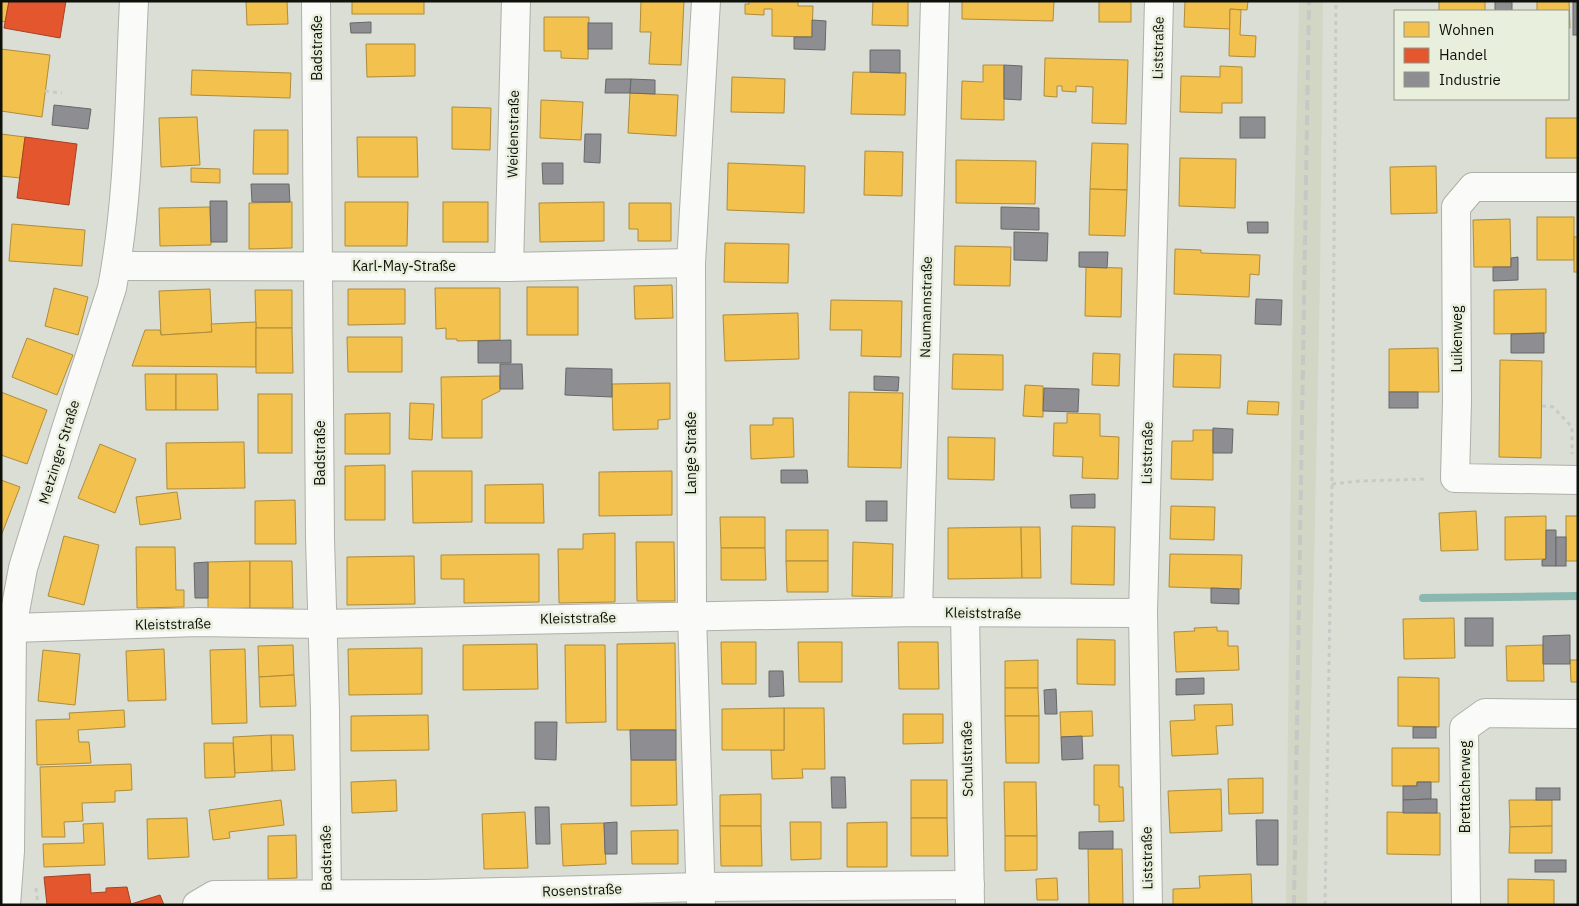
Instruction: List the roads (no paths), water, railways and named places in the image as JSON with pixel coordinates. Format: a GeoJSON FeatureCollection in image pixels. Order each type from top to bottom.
{"type":"FeatureCollection","features":[{"type":"Feature","properties":{"kind":"street","name":"Metzinger Straße"},"geometry":{"type":"LineString","coordinates":[[6,905],[10,851],[12,628],[23,568],[112,288],[116,266],[126,163],[134,1]]}},
{"type":"Feature","properties":{"kind":"street","name":"Badstraße"},"geometry":{"type":"LineString","coordinates":[[316,1],[322,624],[327,899]]}},
{"type":"Feature","properties":{"kind":"street","name":"Weidenstraße"},"geometry":{"type":"LineString","coordinates":[[509,267],[516,1]]}},
{"type":"Feature","properties":{"kind":"street","name":"Lange Straße"},"geometry":{"type":"LineString","coordinates":[[701,896],[692,615],[691,263],[706,1]]}},
{"type":"Feature","properties":{"kind":"street","name":"Naumannstraße"},"geometry":{"type":"LineString","coordinates":[[918,612],[935,1]]}},
{"type":"Feature","properties":{"kind":"street","name":"Liststraße"},"geometry":{"type":"LineString","coordinates":[[1148,905],[1143,614],[1159,1]]}},
{"type":"Feature","properties":{"kind":"street","name":"Luikenweg"},"geometry":{"type":"LineString","coordinates":[[1575,480],[1455,478],[1457,402],[1456,207],[1473,187],[1578,187]]}},
{"type":"Feature","properties":{"kind":"street","name":"Karl-May-Straße"},"geometry":{"type":"LineString","coordinates":[[116,266],[509,267],[691,263]]}},
{"type":"Feature","properties":{"kind":"street","name":"Kleiststraße"},"geometry":{"type":"LineString","coordinates":[[12,628],[198,622],[322,624],[692,615],[775,616],[918,612],[1143,614]]}},
{"type":"Feature","properties":{"kind":"street","name":"Schulstraße"},"geometry":{"type":"LineString","coordinates":[[965,613],[970,895]]}},
{"type":"Feature","properties":{"kind":"street","name":"Brettacherweg"},"geometry":{"type":"LineString","coordinates":[[1466,905],[1464,728],[1485,714],[1578,714]]}},
{"type":"Feature","properties":{"kind":"street","name":"Rosenstraße"},"geometry":{"type":"LineString","coordinates":[[198,905],[214,895],[327,899],[434,894],[701,896],[970,895]]}},
{"type":"Feature","properties":{"kind":"waterway"},"geometry":{"type":"LineString","coordinates":[[1423,598],[1578,596]]}},
{"type":"Feature","properties":{"kind":"railway"},"geometry":{"type":"LineString","coordinates":[[1294,905],[1309,1]]}}]}
